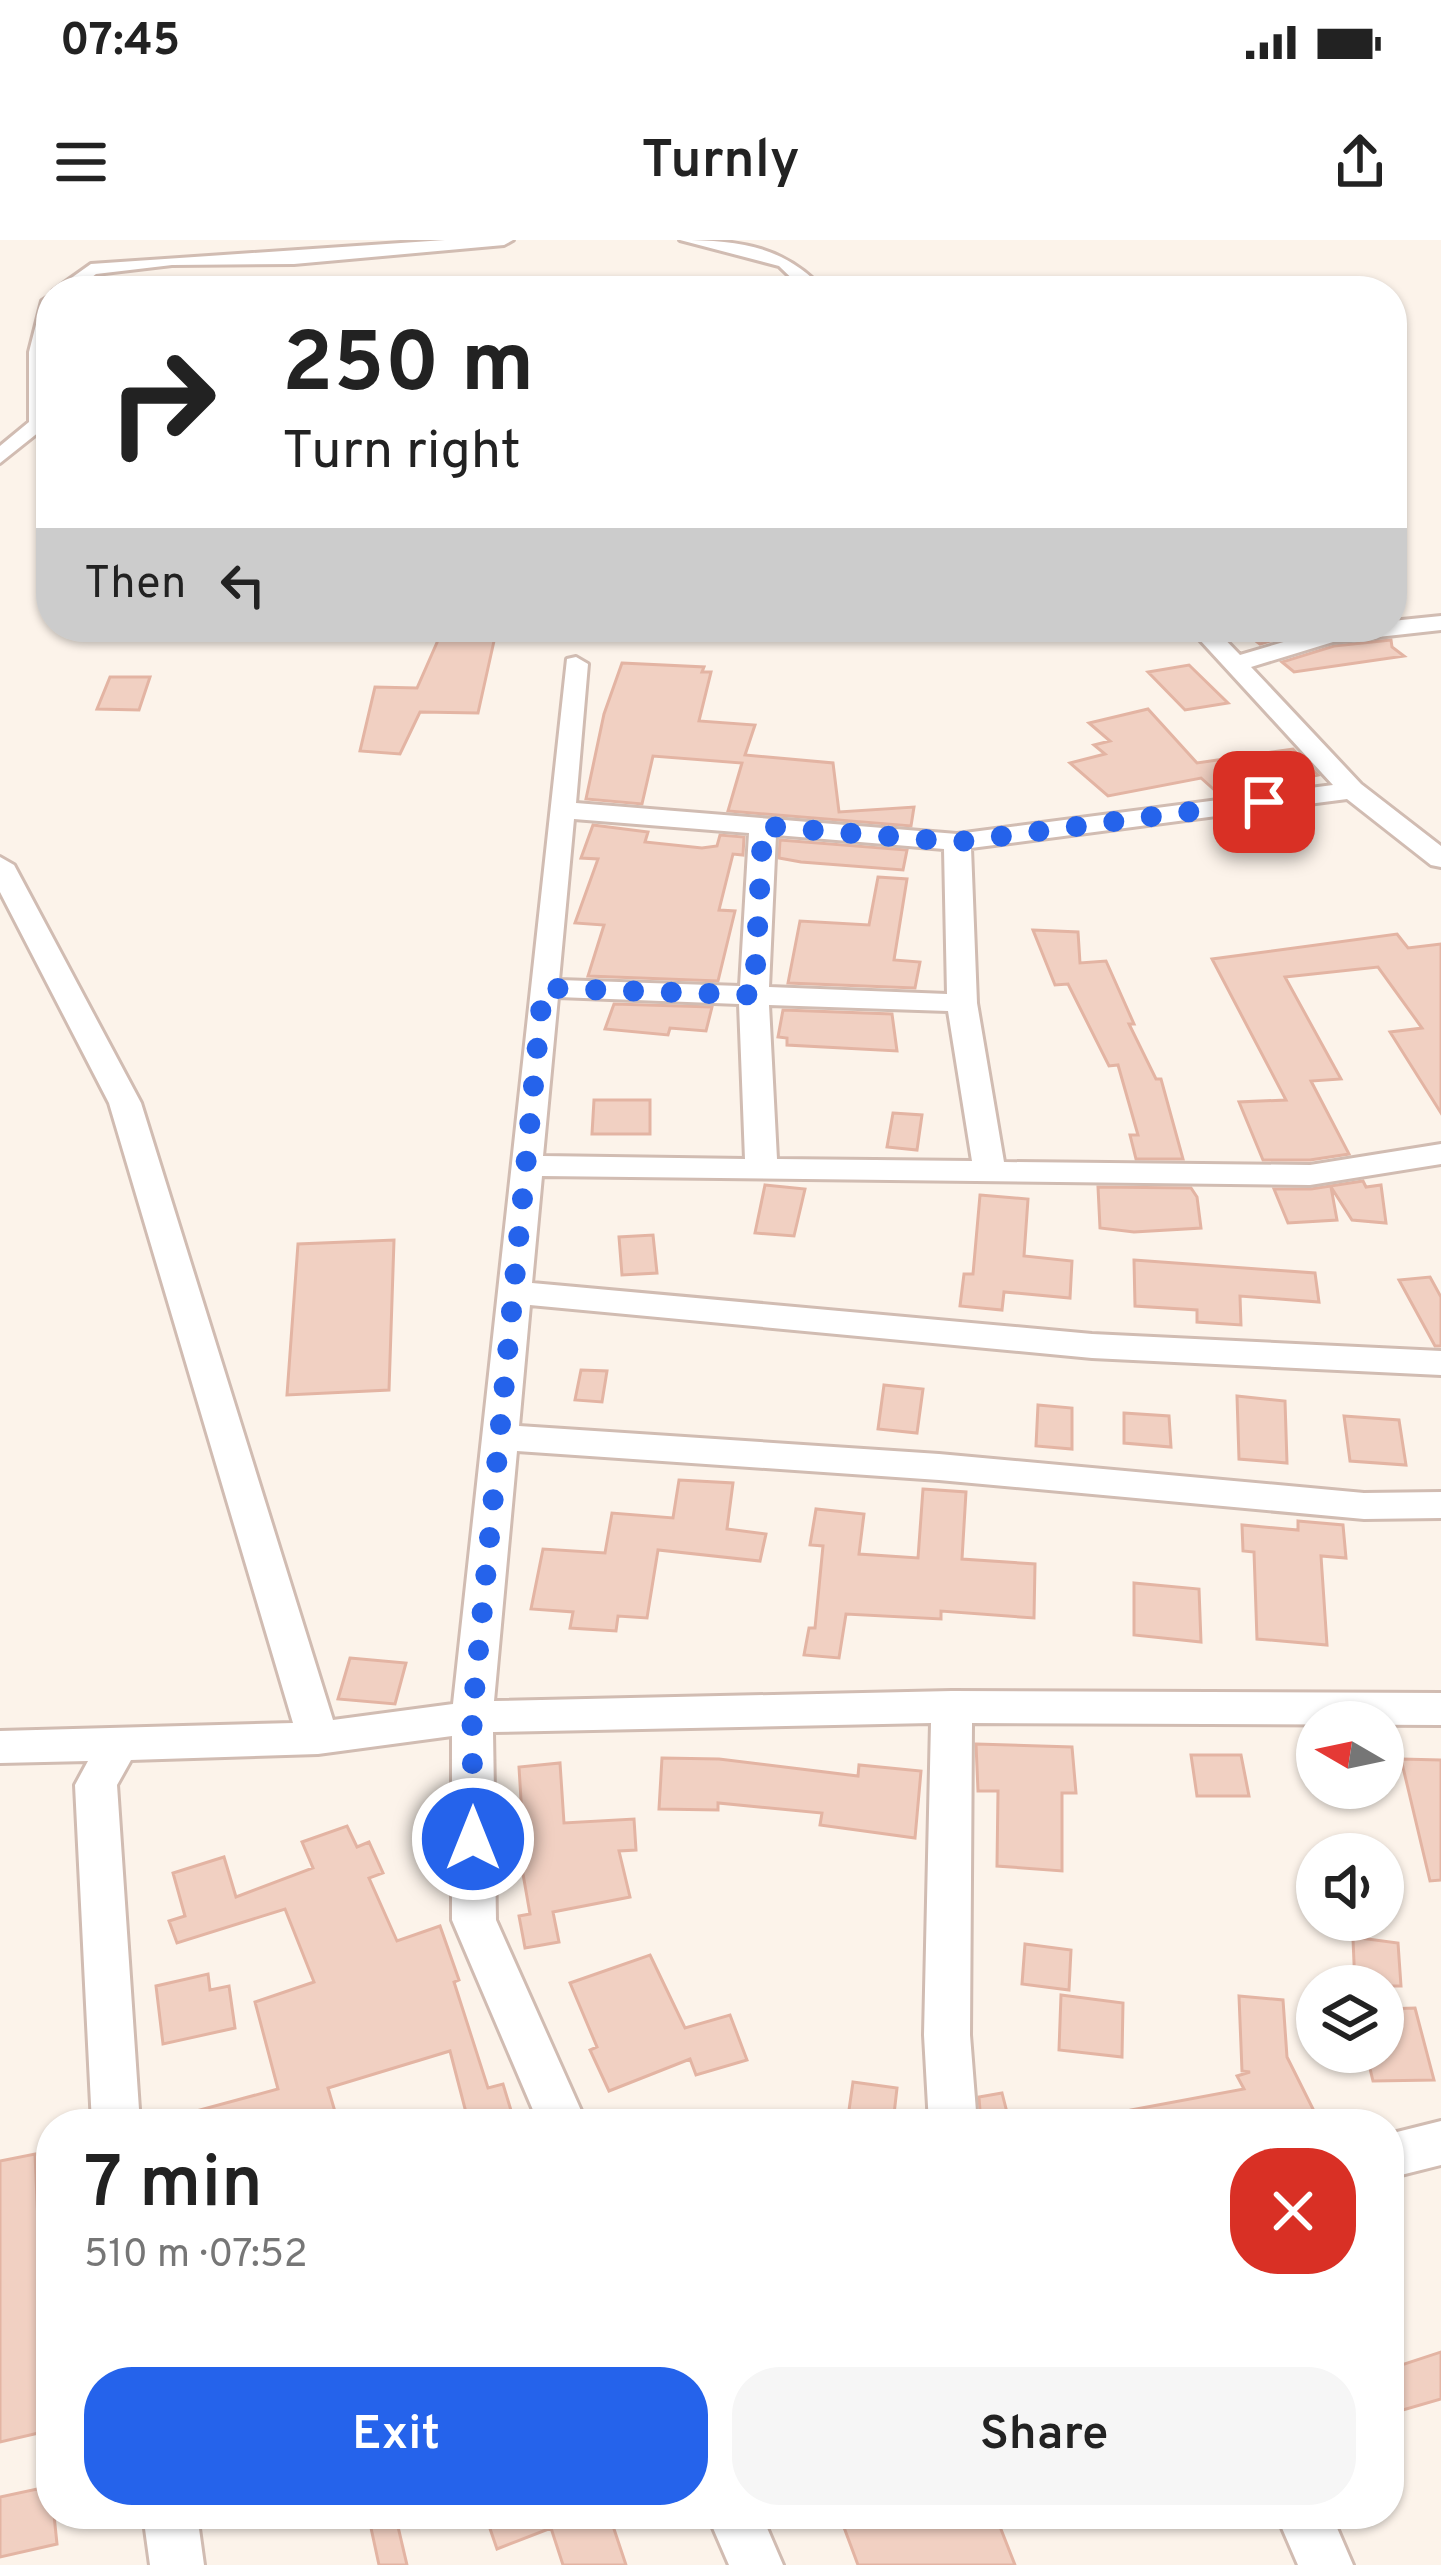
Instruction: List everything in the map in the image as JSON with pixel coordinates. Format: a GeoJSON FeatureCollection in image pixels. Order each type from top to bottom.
{"type":"FeatureCollection","features":[{"type":"Feature","properties":{"kind":"street"},"geometry":{"type":"LineString","coordinates":[[81,276],[91,268],[172,260],[294,259],[504,240]]}},
{"type":"Feature","properties":{"kind":"street"},"geometry":{"type":"LineString","coordinates":[[689,240],[727,244],[785,262],[800,276]]}},
{"type":"Feature","properties":{"kind":"street"},"geometry":{"type":"LineString","coordinates":[[0,457],[36,427]]}},
{"type":"Feature","properties":{"kind":"street"},"geometry":{"type":"LineString","coordinates":[[1407,627],[1441,623]]}},
{"type":"Feature","properties":{"kind":"street"},"geometry":{"type":"LineString","coordinates":[[1215,642],[1352,790],[1441,859]]}},
{"type":"Feature","properties":{"kind":"street"},"geometry":{"type":"LineString","coordinates":[[1236,664],[1308,642]]}},
{"type":"Feature","properties":{"kind":"street"},"geometry":{"type":"LineString","coordinates":[[556,2109],[474,1920],[472,1717],[575,664]]}},
{"type":"Feature","properties":{"kind":"street"},"geometry":{"type":"LineString","coordinates":[[561,810],[957,842],[1352,790]]}},
{"type":"Feature","properties":{"kind":"street"},"geometry":{"type":"LineString","coordinates":[[761,1169],[754,995],[763,826]]}},
{"type":"Feature","properties":{"kind":"street"},"geometry":{"type":"LineString","coordinates":[[957,842],[962,1003],[991,1173]]}},
{"type":"Feature","properties":{"kind":"street"},"geometry":{"type":"LineString","coordinates":[[0,866],[125,1103],[318,1738]]}},
{"type":"Feature","properties":{"kind":"street"},"geometry":{"type":"LineString","coordinates":[[543,988],[962,1003]]}},
{"type":"Feature","properties":{"kind":"street"},"geometry":{"type":"LineString","coordinates":[[525,1166],[1310,1175],[1440,1156]]}},
{"type":"Feature","properties":{"kind":"street"},"geometry":{"type":"LineString","coordinates":[[512,1292],[1159,1351],[1441,1363]]}},
{"type":"Feature","properties":{"kind":"street"},"geometry":{"type":"LineString","coordinates":[[498,1437],[939,1467],[1364,1506],[1441,1505]]}},
{"type":"Feature","properties":{"kind":"street"},"geometry":{"type":"LineString","coordinates":[[952,1707],[946,2035],[952,2109]]}},
{"type":"Feature","properties":{"kind":"street"},"geometry":{"type":"LineString","coordinates":[[0,1748],[318,1738],[472,1717],[952,1707],[1441,1709]]}},
{"type":"Feature","properties":{"kind":"street"},"geometry":{"type":"LineString","coordinates":[[115,2109],[96,1785],[118,1744]]}},
{"type":"Feature","properties":{"kind":"street"},"geometry":{"type":"LineString","coordinates":[[1404,2152],[1441,2143]]}},
{"type":"Feature","properties":{"kind":"street"},"geometry":{"type":"LineString","coordinates":[[172,2529],[177,2565]]}},
{"type":"Feature","properties":{"kind":"street"},"geometry":{"type":"LineString","coordinates":[[740,2529],[756,2565]]}},
{"type":"Feature","properties":{"kind":"street"},"geometry":{"type":"LineString","coordinates":[[1310,2529],[1326,2565]]}},
{"type":"Feature","properties":{"kind":"building"},"geometry":{"type":"Polygon","coordinates":[[[437,642],[494,642],[478,713],[420,712],[400,754],[360,751],[375,687],[417,688],[437,642]]]}},
{"type":"Feature","properties":{"kind":"building"},"geometry":{"type":"Polygon","coordinates":[[[1391,642],[1404,656],[1294,672],[1282,662],[1334,646],[1391,642]]]}},
{"type":"Feature","properties":{"kind":"building"},"geometry":{"type":"Polygon","coordinates":[[[622,663],[704,667],[702,672],[711,672],[699,721],[755,725],[745,755],[833,763],[839,812],[914,807],[911,826],[728,811],[742,763],[653,756],[642,804],[586,799],[604,714],[622,663]]]}},
{"type":"Feature","properties":{"kind":"building"},"geometry":{"type":"Polygon","coordinates":[[[1189,665],[1228,703],[1185,710],[1148,672],[1189,665]]]}},
{"type":"Feature","properties":{"kind":"building"},"geometry":{"type":"Polygon","coordinates":[[[110,677],[150,677],[139,710],[97,709],[110,677]]]}},
{"type":"Feature","properties":{"kind":"building"},"geometry":{"type":"Polygon","coordinates":[[[1148,709],[1197,763],[1293,749],[1318,775],[1220,795],[1201,778],[1108,796],[1070,763],[1105,754],[1094,745],[1110,741],[1089,723],[1148,709]]]}},
{"type":"Feature","properties":{"kind":"building"},"geometry":{"type":"Polygon","coordinates":[[[593,825],[648,832],[645,842],[702,848],[717,846],[720,835],[744,837],[743,855],[733,854],[719,910],[735,911],[718,981],[588,976],[604,925],[575,923],[598,859],[581,858],[593,825]]]}},
{"type":"Feature","properties":{"kind":"building"},"geometry":{"type":"Polygon","coordinates":[[[780,840],[907,850],[903,870],[801,862],[779,858],[780,840]]]}},
{"type":"Feature","properties":{"kind":"building"},"geometry":{"type":"Polygon","coordinates":[[[878,877],[907,879],[894,960],[920,962],[915,988],[788,983],[800,921],[869,925],[878,877]]]}},
{"type":"Feature","properties":{"kind":"building"},"geometry":{"type":"Polygon","coordinates":[[[1033,930],[1078,932],[1080,963],[1106,961],[1134,1024],[1129,1024],[1156,1079],[1161,1079],[1183,1159],[1136,1159],[1130,1135],[1138,1135],[1118,1065],[1109,1066],[1068,984],[1055,985],[1033,930]]]}},
{"type":"Feature","properties":{"kind":"building"},"geometry":{"type":"Polygon","coordinates":[[[1397,934],[1408,948],[1441,944],[1441,1113],[1390,1032],[1422,1028],[1378,967],[1285,977],[1341,1079],[1311,1081],[1349,1154],[1263,1160],[1239,1102],[1286,1100],[1212,959],[1397,934]]]}},
{"type":"Feature","properties":{"kind":"building"},"geometry":{"type":"Polygon","coordinates":[[[614,1004],[712,1007],[706,1031],[670,1028],[668,1035],[605,1029],[614,1004]]]}},
{"type":"Feature","properties":{"kind":"building"},"geometry":{"type":"Polygon","coordinates":[[[783,1010],[892,1014],[897,1051],[787,1045],[787,1038],[778,1037],[783,1010]]]}},
{"type":"Feature","properties":{"kind":"building"},"geometry":{"type":"Polygon","coordinates":[[[594,1100],[650,1100],[650,1134],[592,1134],[594,1100]]]}},
{"type":"Feature","properties":{"kind":"building"},"geometry":{"type":"Polygon","coordinates":[[[893,1113],[922,1115],[917,1150],[887,1147],[893,1113]]]}},
{"type":"Feature","properties":{"kind":"building"},"geometry":{"type":"Polygon","coordinates":[[[1363,1181],[1366,1187],[1381,1185],[1386,1223],[1352,1220],[1331,1187],[1337,1220],[1288,1223],[1274,1189],[1311,1189],[1363,1181]]]}},
{"type":"Feature","properties":{"kind":"building"},"geometry":{"type":"Polygon","coordinates":[[[765,1185],[805,1189],[794,1236],[755,1233],[765,1185]]]}},
{"type":"Feature","properties":{"kind":"building"},"geometry":{"type":"Polygon","coordinates":[[[1098,1187],[1191,1188],[1197,1197],[1201,1228],[1134,1232],[1100,1228],[1098,1187]]]}},
{"type":"Feature","properties":{"kind":"building"},"geometry":{"type":"Polygon","coordinates":[[[980,1195],[1028,1199],[1024,1256],[1072,1261],[1070,1298],[1004,1292],[1002,1310],[960,1306],[964,1274],[973,1274],[980,1195]]]}},
{"type":"Feature","properties":{"kind":"building"},"geometry":{"type":"Polygon","coordinates":[[[653,1235],[657,1273],[622,1275],[619,1237],[653,1235]]]}},
{"type":"Feature","properties":{"kind":"building"},"geometry":{"type":"Polygon","coordinates":[[[394,1240],[389,1390],[287,1395],[298,1244],[394,1240]]]}},
{"type":"Feature","properties":{"kind":"building"},"geometry":{"type":"Polygon","coordinates":[[[1134,1260],[1315,1273],[1319,1302],[1240,1296],[1241,1325],[1197,1322],[1197,1310],[1135,1306],[1134,1260]]]}},
{"type":"Feature","properties":{"kind":"building"},"geometry":{"type":"Polygon","coordinates":[[[1430,1277],[1441,1297],[1441,1346],[1435,1346],[1399,1280],[1430,1277]]]}},
{"type":"Feature","properties":{"kind":"building"},"geometry":{"type":"Polygon","coordinates":[[[581,1370],[607,1371],[602,1402],[575,1400],[581,1370]]]}},
{"type":"Feature","properties":{"kind":"building"},"geometry":{"type":"Polygon","coordinates":[[[884,1385],[923,1389],[917,1433],[878,1429],[884,1385]]]}},
{"type":"Feature","properties":{"kind":"building"},"geometry":{"type":"Polygon","coordinates":[[[1237,1396],[1285,1401],[1287,1463],[1239,1459],[1237,1396]]]}},
{"type":"Feature","properties":{"kind":"building"},"geometry":{"type":"Polygon","coordinates":[[[1038,1405],[1072,1408],[1072,1449],[1036,1446],[1038,1405]]]}},
{"type":"Feature","properties":{"kind":"building"},"geometry":{"type":"Polygon","coordinates":[[[1124,1413],[1169,1416],[1171,1447],[1124,1443],[1124,1413]]]}},
{"type":"Feature","properties":{"kind":"building"},"geometry":{"type":"Polygon","coordinates":[[[1344,1416],[1399,1420],[1406,1465],[1350,1461],[1344,1416]]]}},
{"type":"Feature","properties":{"kind":"building"},"geometry":{"type":"Polygon","coordinates":[[[679,1480],[733,1483],[727,1529],[766,1534],[760,1561],[658,1550],[647,1618],[618,1616],[616,1631],[570,1628],[573,1612],[531,1609],[543,1549],[605,1553],[612,1513],[673,1518],[679,1480]]]}},
{"type":"Feature","properties":{"kind":"building"},"geometry":{"type":"Polygon","coordinates":[[[923,1489],[966,1492],[962,1559],[1035,1564],[1034,1618],[941,1611],[941,1619],[846,1614],[839,1658],[804,1655],[809,1628],[815,1628],[823,1546],[810,1545],[816,1509],[864,1514],[859,1554],[918,1558],[923,1489]]]}},
{"type":"Feature","properties":{"kind":"building"},"geometry":{"type":"Polygon","coordinates":[[[1298,1521],[1343,1525],[1346,1558],[1321,1556],[1327,1645],[1257,1639],[1254,1552],[1243,1551],[1242,1525],[1298,1530],[1298,1521]]]}},
{"type":"Feature","properties":{"kind":"building"},"geometry":{"type":"Polygon","coordinates":[[[1134,1583],[1199,1589],[1201,1642],[1134,1635],[1134,1583]]]}},
{"type":"Feature","properties":{"kind":"building"},"geometry":{"type":"Polygon","coordinates":[[[350,1658],[406,1663],[395,1704],[338,1699],[350,1658]]]}},
{"type":"Feature","properties":{"kind":"building"},"geometry":{"type":"Polygon","coordinates":[[[976,1744],[1072,1747],[1076,1793],[1062,1793],[1062,1871],[997,1866],[998,1791],[978,1791],[976,1744]]]}},
{"type":"Feature","properties":{"kind":"building"},"geometry":{"type":"Polygon","coordinates":[[[1191,1755],[1241,1755],[1249,1796],[1197,1796],[1191,1755]]]}},
{"type":"Feature","properties":{"kind":"building"},"geometry":{"type":"Polygon","coordinates":[[[662,1758],[719,1759],[858,1776],[859,1765],[921,1771],[915,1838],[820,1825],[822,1813],[718,1803],[718,1810],[659,1809],[662,1758]]]}},
{"type":"Feature","properties":{"kind":"building"},"geometry":{"type":"Polygon","coordinates":[[[1404,1759],[1441,1760],[1441,1880],[1430,1881],[1404,1759]]]}},
{"type":"Feature","properties":{"kind":"building"},"geometry":{"type":"Polygon","coordinates":[[[560,1763],[564,1823],[634,1819],[636,1850],[619,1851],[630,1897],[553,1912],[559,1942],[525,1948],[519,1916],[530,1914],[516,1834],[523,1833],[519,1767],[560,1763]]]}},
{"type":"Feature","properties":{"kind":"building"},"geometry":{"type":"Polygon","coordinates":[[[347,1826],[357,1847],[369,1842],[383,1873],[369,1878],[397,1941],[440,1926],[488,2088],[503,2084],[511,2109],[465,2109],[450,2051],[328,2088],[334,2109],[203,2109],[278,2089],[255,2002],[314,1982],[285,1909],[177,1943],[169,1921],[185,1916],[173,1873],[224,1857],[236,1897],[313,1868],[302,1842],[347,1826]]]}},
{"type":"Feature","properties":{"kind":"building"},"geometry":{"type":"Polygon","coordinates":[[[1353,1941],[1398,1943],[1400,1965],[1354,1965],[1353,1941]]]}},
{"type":"Feature","properties":{"kind":"building"},"geometry":{"type":"Polygon","coordinates":[[[1025,1944],[1071,1950],[1069,1990],[1022,1984],[1025,1944]]]}},
{"type":"Feature","properties":{"kind":"building"},"geometry":{"type":"Polygon","coordinates":[[[650,1955],[685,2028],[730,2015],[747,2060],[696,2075],[690,2059],[609,2091],[590,2050],[597,2047],[570,1983],[650,1955]]]}},
{"type":"Feature","properties":{"kind":"building"},"geometry":{"type":"Polygon","coordinates":[[[208,1974],[210,1990],[229,1986],[235,2028],[163,2044],[156,1986],[208,1974]]]}},
{"type":"Feature","properties":{"kind":"building"},"geometry":{"type":"Polygon","coordinates":[[[1061,1995],[1123,2003],[1122,2057],[1059,2050],[1061,1995]]]}},
{"type":"Feature","properties":{"kind":"building"},"geometry":{"type":"Polygon","coordinates":[[[1239,1996],[1283,2000],[1287,2057],[1313,2109],[1136,2109],[1244,2089],[1237,2076],[1250,2072],[1242,2071],[1239,1996]]]}},
{"type":"Feature","properties":{"kind":"building"},"geometry":{"type":"Polygon","coordinates":[[[1404,2008],[1415,2008],[1434,2080],[1373,2081],[1371,2073],[1404,2073],[1404,2008]]]}},
{"type":"Feature","properties":{"kind":"building"},"geometry":{"type":"Polygon","coordinates":[[[853,2082],[897,2088],[895,2109],[849,2109],[853,2082]]]}},
{"type":"Feature","properties":{"kind":"building"},"geometry":{"type":"Polygon","coordinates":[[[1002,2093],[1006,2109],[980,2109],[979,2097],[1002,2093]]]}},
{"type":"Feature","properties":{"kind":"building"},"geometry":{"type":"Polygon","coordinates":[[[35,2154],[36,2434],[0,2442],[0,2161],[35,2154]]]}},
{"type":"Feature","properties":{"kind":"building"},"geometry":{"type":"Polygon","coordinates":[[[1441,2352],[1441,2399],[1404,2410],[1404,2364],[1441,2352]]]}},
{"type":"Feature","properties":{"kind":"building"},"geometry":{"type":"Polygon","coordinates":[[[36,2489],[36,2529],[55,2529],[57,2544],[0,2557],[0,2497],[36,2489]]]}},
{"type":"Feature","properties":{"kind":"building"},"geometry":{"type":"Polygon","coordinates":[[[371,2529],[399,2529],[407,2565],[379,2565],[371,2529]]]}},
{"type":"Feature","properties":{"kind":"building"},"geometry":{"type":"Polygon","coordinates":[[[490,2529],[548,2529],[497,2549],[490,2529]]]}},
{"type":"Feature","properties":{"kind":"building"},"geometry":{"type":"Polygon","coordinates":[[[551,2529],[614,2529],[626,2565],[563,2565],[551,2529]]]}},
{"type":"Feature","properties":{"kind":"building"},"geometry":{"type":"Polygon","coordinates":[[[845,2529],[1001,2529],[1015,2565],[858,2565],[845,2529]]]}},
{"type":"Feature","properties":{"kind":"route"},"geometry":{"type":"LineString","coordinates":[[473,1839],[472,1717],[543,988],[754,995],[763,826],[957,842],[1264,802]]}}]}
